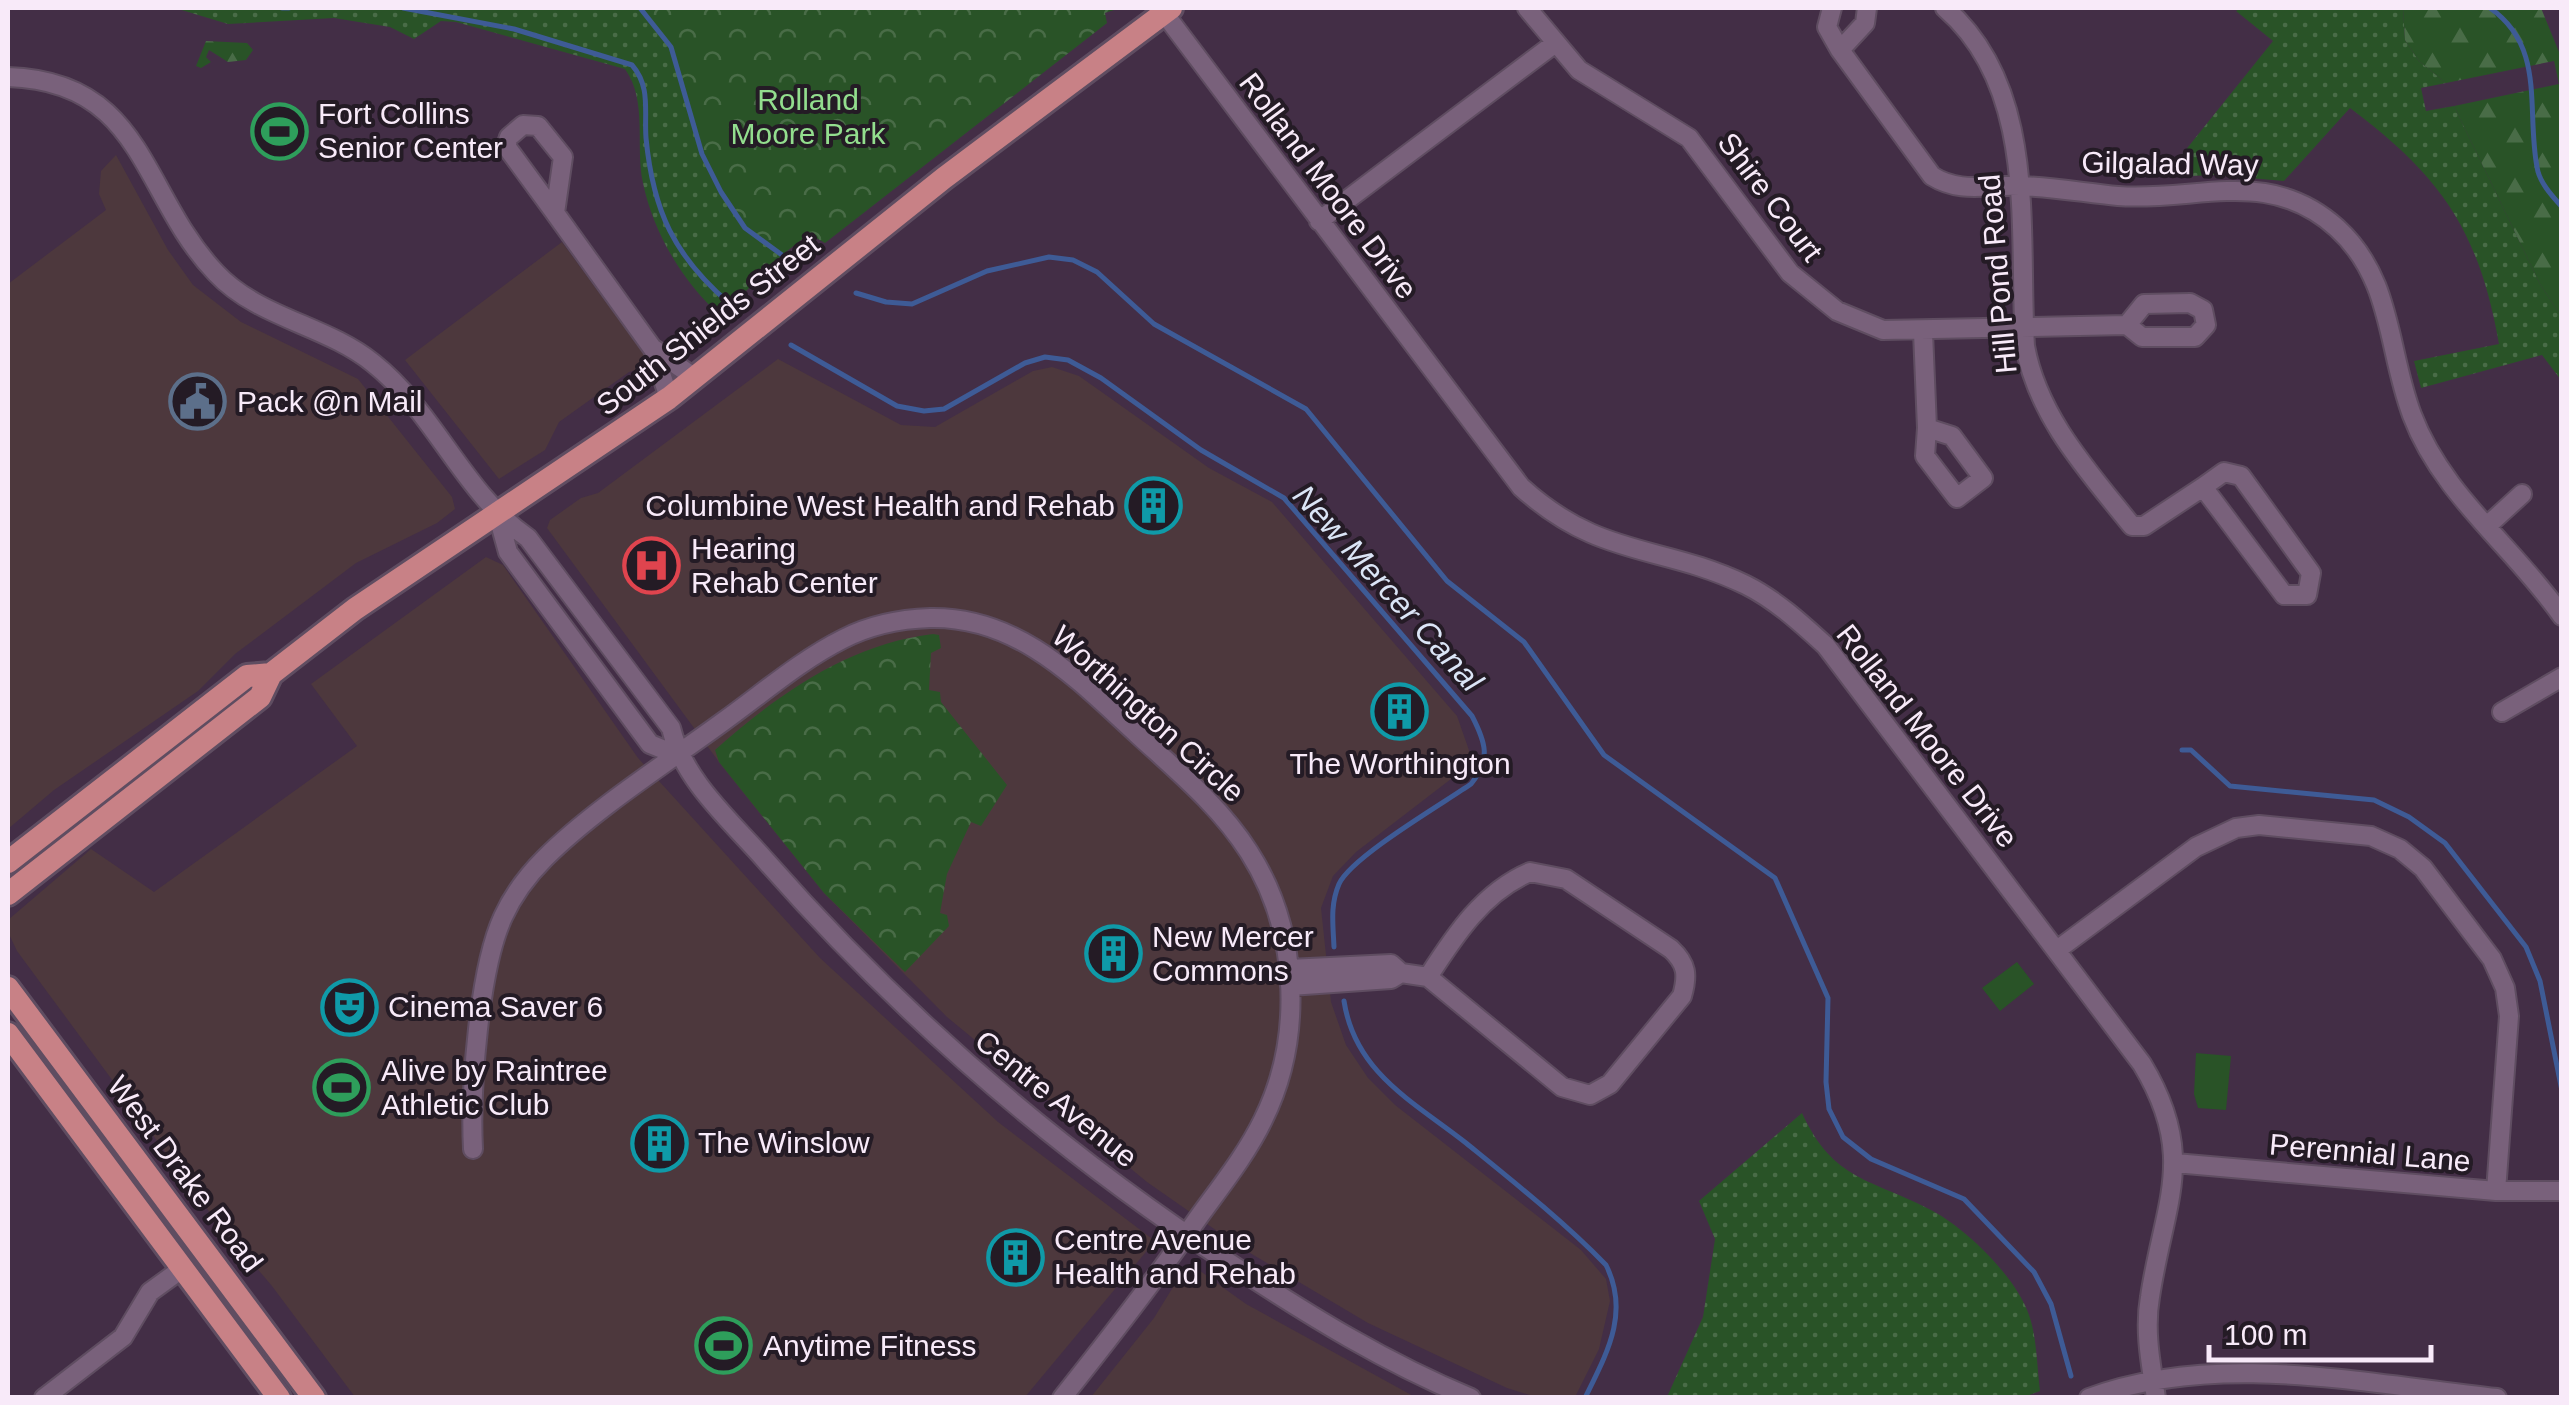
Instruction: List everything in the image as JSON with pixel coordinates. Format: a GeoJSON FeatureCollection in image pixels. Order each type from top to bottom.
{"type":"FeatureCollection","features":[{"type":"Feature","properties":{"kind":"main road","name":"South Shields Street"},"geometry":{"type":"LineString","coordinates":[[8,894],[260,697],[270,674],[355,610],[669,398],[944,178],[1168,10]]}},
{"type":"Feature","properties":{"kind":"main road","name":"South Shields Street"},"geometry":{"type":"LineString","coordinates":[[8,862],[227,690],[247,676],[270,674]]}},
{"type":"Feature","properties":{"kind":"main road"},"geometry":{"type":"LineString","coordinates":[[112,809],[117,796],[216,716],[227,690]]}},
{"type":"Feature","properties":{"kind":"main road","name":"West Drake Road"},"geometry":{"type":"LineString","coordinates":[[8,988],[314,1398]]}},
{"type":"Feature","properties":{"kind":"main road","name":"West Drake Road"},"geometry":{"type":"LineString","coordinates":[[8,1034],[279,1398]]}},
{"type":"Feature","properties":{"kind":"main road"},"geometry":{"type":"LineString","coordinates":[[183,1268],[200,1266],[300,1398]]}},
{"type":"Feature","properties":{"kind":"street","name":"Shire Court"},"geometry":{"type":"LineString","coordinates":[[1527,8],[1579,70],[1689,138],[1790,273],[1820,301],[1882,330],[2127,325]]}},
{"type":"Feature","properties":{"kind":"street","name":"Gilgalad Way"},"geometry":{"type":"LineString","coordinates":[[1832,8],[1827,27],[1840,50],[1932,176],[1960,188],[2017,186],[2120,196],[2257,190],[2318,214],[2351,242],[2368,264],[2386,306],[2403,384],[2422,439],[2450,484],[2562,616]]}},
{"type":"Feature","properties":{"kind":"street"},"geometry":{"type":"LineString","coordinates":[[1840,50],[1865,23],[1867,8]]}},
{"type":"Feature","properties":{"kind":"street","name":"Hill Pond Road"},"geometry":{"type":"LineString","coordinates":[[1945,8],[1978,44],[2003,93],[2015,140],[2024,327],[2030,371],[2039,398],[2132,526],[2144,526],[2203,487]]}},
{"type":"Feature","properties":{"kind":"street","name":"Rolland Moore Drive"},"geometry":{"type":"LineString","coordinates":[[1168,10],[1319,221],[1487,445],[1548,512],[1573,528],[1612,544],[1746,585],[1793,616],[1826,646],[2152,1080],[2169,1123],[2174,1164],[2171,1205],[2149,1300],[2154,1389]]}},
{"type":"Feature","properties":{"kind":"street"},"geometry":{"type":"LineString","coordinates":[[1319,221],[1554,44]]}},
{"type":"Feature","properties":{"kind":"street","name":"Centre Avenue"},"geometry":{"type":"LineString","coordinates":[[8,77],[52,83],[112,116],[139,147],[196,249],[216,274],[249,299],[356,350],[392,379],[498,516],[508,552],[650,744],[677,755],[815,917],[901,1003],[1002,1094],[1186,1235],[1347,1338],[1471,1398]]}},
{"type":"Feature","properties":{"kind":"street"},"geometry":{"type":"LineString","coordinates":[[556,213],[563,157],[538,126],[523,125],[509,136],[506,146],[653,348],[669,398]]}},
{"type":"Feature","properties":{"kind":"street"},"geometry":{"type":"LineString","coordinates":[[1923,332],[1928,428]]}},
{"type":"Feature","properties":{"kind":"street"},"geometry":{"type":"LineString","coordinates":[[653,348],[695,378]]}},
{"type":"Feature","properties":{"kind":"street"},"geometry":{"type":"LineString","coordinates":[[2224,472],[2241,476],[2311,573],[2306,595],[2284,595],[2203,487],[2224,472]]}},
{"type":"Feature","properties":{"kind":"street"},"geometry":{"type":"LineString","coordinates":[[2487,526],[2522,494]]}},
{"type":"Feature","properties":{"kind":"street","name":"Worthington Circle"},"geometry":{"type":"LineString","coordinates":[[473,1148],[476,1069],[491,955],[514,896],[553,850],[677,755],[846,637],[904,620],[935,618],[984,625],[1014,636],[1058,663],[1217,810],[1262,874],[1276,910],[1289,978],[1283,1065],[1264,1118],[1186,1235],[1062,1398]]}},
{"type":"Feature","properties":{"kind":"street"},"geometry":{"type":"LineString","coordinates":[[2502,712],[2562,678]]}},
{"type":"Feature","properties":{"kind":"street"},"geometry":{"type":"LineString","coordinates":[[2057,950],[2196,847],[2236,828],[2258,825],[2371,836],[2400,849],[2423,868],[2480,944],[2504,988],[2508,1016],[2496,1191]]}},
{"type":"Feature","properties":{"kind":"street"},"geometry":{"type":"LineString","coordinates":[[1289,978],[1391,979],[1401,973],[1428,977],[1562,1087],[1590,1096],[1610,1084],[1682,996],[1688,978],[1683,961],[1671,949],[1566,879],[1530,872],[1495,893],[1462,925],[1428,977]]}},
{"type":"Feature","properties":{"kind":"street","name":"Perennial Lane"},"geometry":{"type":"LineString","coordinates":[[2174,1164],[2496,1191],[2562,1191]]}},
{"type":"Feature","properties":{"kind":"street"},"geometry":{"type":"LineString","coordinates":[[44,1398],[124,1337],[150,1292],[183,1268]]}},
{"type":"Feature","properties":{"kind":"street"},"geometry":{"type":"LineString","coordinates":[[2089,1398],[2232,1372],[2497,1398]]}},
{"type":"Feature","properties":{"kind":"shaded area"},"geometry":{"type":"Polygon","coordinates":[[[116,155],[168,250],[193,285],[241,322],[358,379],[452,497],[455,509],[437,523],[356,563],[235,654],[198,691],[54,790],[8,829],[8,284],[106,210],[99,194],[101,171],[116,155]]]}},
{"type":"Feature","properties":{"kind":"shaded area"},"geometry":{"type":"Polygon","coordinates":[[[562,242],[652,365],[629,372],[559,422],[545,450],[499,479],[405,360],[562,242]]]}},
{"type":"Feature","properties":{"kind":"shaded area"},"geometry":{"type":"Polygon","coordinates":[[[778,359],[901,425],[935,427],[1033,371],[1052,367],[1079,376],[1209,468],[1272,502],[1457,716],[1471,756],[1464,769],[1356,852],[1333,876],[1321,908],[1331,1002],[1346,1045],[1368,1078],[1395,1105],[1581,1250],[1606,1279],[1610,1301],[1599,1349],[1575,1397],[1536,1397],[1507,1388],[1368,1323],[1240,1247],[1147,1182],[947,1017],[824,893],[719,762],[547,528],[550,520],[581,498],[598,493],[778,359]]]}},
{"type":"Feature","properties":{"kind":"shaded area"},"geometry":{"type":"Polygon","coordinates":[[[486,557],[503,565],[638,758],[820,958],[998,1122],[1151,1238],[1150,1247],[1025,1397],[355,1397],[272,1286],[214,1218],[17,951],[8,932],[8,920],[91,849],[154,892],[357,746],[311,684],[486,557]]]}},
{"type":"Feature","properties":{"kind":"shaded area"},"geometry":{"type":"Polygon","coordinates":[[[1196,1268],[1246,1304],[1415,1397],[1091,1397],[1154,1318],[1181,1274],[1196,1268]]]}},
{"type":"Feature","properties":{"kind":"green space"},"geometry":{"type":"Polygon","coordinates":[[[175,8],[640,8],[671,47],[702,154],[745,228],[782,255],[721,316],[694,288],[671,256],[648,201],[641,169],[636,95],[625,69],[456,22],[441,21],[414,39],[390,27],[334,18],[228,24],[175,8]]]}},
{"type":"Feature","properties":{"kind":"green space","name":"Rolland Moore Park"},"geometry":{"type":"Polygon","coordinates":[[[640,8],[1120,8],[1105,13],[1107,23],[825,243],[809,234],[782,255],[745,228],[721,192],[702,154],[671,47],[640,8]]]}},
{"type":"Feature","properties":{"kind":"green space"},"geometry":{"type":"Polygon","coordinates":[[[2403,8],[2405,40],[2419,61],[2446,83],[2421,88],[2426,111],[2454,106],[2540,284],[2561,316],[2561,380],[2542,355],[2421,388],[2414,361],[2499,344],[2491,304],[2480,269],[2452,210],[2409,158],[2350,108],[2284,181],[2215,175],[2164,177],[2273,41],[2236,11],[2403,8]]]}},
{"type":"Feature","properties":{"kind":"green space"},"geometry":{"type":"Polygon","coordinates":[[[2403,8],[2541,8],[2561,57],[2561,316],[2540,284],[2454,106],[2559,84],[2554,61],[2446,83],[2419,61],[2405,40],[2403,8]]]}},
{"type":"Feature","properties":{"kind":"green space"},"geometry":{"type":"Polygon","coordinates":[[[206,41],[247,43],[253,50],[246,60],[228,62],[209,50],[206,57],[211,62],[201,68],[196,66],[206,41]]]}},
{"type":"Feature","properties":{"kind":"green space"},"geometry":{"type":"Polygon","coordinates":[[[939,635],[941,648],[931,653],[929,690],[940,692],[941,702],[1007,785],[981,826],[971,822],[947,874],[940,913],[947,915],[949,926],[905,972],[824,893],[719,762],[715,750],[790,691],[844,660],[872,648],[939,635]]]}},
{"type":"Feature","properties":{"kind":"green space"},"geometry":{"type":"Polygon","coordinates":[[[2017,962],[2034,984],[2000,1011],[1982,988],[2017,962]]]}},
{"type":"Feature","properties":{"kind":"green space"},"geometry":{"type":"Polygon","coordinates":[[[2196,1053],[2231,1056],[2226,1110],[2198,1108],[2194,1094],[2196,1053]]]}},
{"type":"Feature","properties":{"kind":"green space"},"geometry":{"type":"Polygon","coordinates":[[[1802,1113],[1814,1135],[1841,1165],[1945,1218],[2002,1270],[2029,1315],[2040,1391],[2021,1398],[1667,1397],[1703,1317],[1715,1239],[1699,1201],[1802,1113]]]}},
{"type":"Feature","properties":{"kind":"waterway","name":"New Mercer Canal"},"geometry":{"type":"LineString","coordinates":[[282,8],[289,8]]}},
{"type":"Feature","properties":{"kind":"waterway","name":"New Mercer Canal"},"geometry":{"type":"LineString","coordinates":[[403,8],[514,29],[632,65],[644,91],[649,164],[661,210],[694,268],[730,304]]}},
{"type":"Feature","properties":{"kind":"waterway"},"geometry":{"type":"LineString","coordinates":[[640,8],[671,47],[702,154],[721,192],[745,228],[782,255]]}},
{"type":"Feature","properties":{"kind":"waterway"},"geometry":{"type":"LineString","coordinates":[[2490,8],[2508,24],[2527,60],[2538,173],[2562,207]]}},
{"type":"Feature","properties":{"kind":"waterway"},"geometry":{"type":"LineString","coordinates":[[856,293],[886,302],[912,304],[987,271],[1049,257],[1073,260],[1097,272],[1154,324],[1306,409],[1447,581],[1524,642],[1604,755],[1775,878],[1828,998],[1826,1082],[1829,1109],[1843,1137],[1871,1159],[1964,1199],[2034,1272],[2051,1304],[2071,1376]]}},
{"type":"Feature","properties":{"kind":"waterway","name":"New Mercer Canal"},"geometry":{"type":"LineString","coordinates":[[791,345],[897,406],[924,411],[944,409],[1025,363],[1045,357],[1068,360],[1101,378],[1201,450],[1284,498],[1472,716],[1484,751],[1482,767],[1471,784],[1378,846],[1347,873],[1334,899],[1334,947]]}},
{"type":"Feature","properties":{"kind":"waterway"},"geometry":{"type":"LineString","coordinates":[[2182,750],[2191,750],[2230,786],[2374,800],[2409,817],[2445,843],[2526,947],[2540,981],[2562,1091]]}},
{"type":"Feature","properties":{"kind":"waterway","name":"New Mercer Canal"},"geometry":{"type":"LineString","coordinates":[[1344,1001],[1360,1048],[1390,1084],[1520,1187],[1606,1265],[1613,1283],[1616,1316],[1608,1349],[1585,1398]]}},
{"type":"Feature","properties":{"kind":"place","name":"Fort Collins Senior Center"},"geometry":{"type":"Point","coordinates":[279,131]}},
{"type":"Feature","properties":{"kind":"place","name":"Pack @n Mail"},"geometry":{"type":"Point","coordinates":[198,402]}},
{"type":"Feature","properties":{"kind":"place","name":"Columbine West Health and Rehab"},"geometry":{"type":"Point","coordinates":[1154,506]}},
{"type":"Feature","properties":{"kind":"place","name":"Hearing Rehab Center"},"geometry":{"type":"Point","coordinates":[652,566]}},
{"type":"Feature","properties":{"kind":"place","name":"The Worthington"},"geometry":{"type":"Point","coordinates":[1400,711]}},
{"type":"Feature","properties":{"kind":"place","name":"New Mercer Commons"},"geometry":{"type":"Point","coordinates":[1113,954]}},
{"type":"Feature","properties":{"kind":"place","name":"Cinema Saver 6"},"geometry":{"type":"Point","coordinates":[349,1007]}},
{"type":"Feature","properties":{"kind":"place","name":"Alive by Raintree Athletic Club"},"geometry":{"type":"Point","coordinates":[342,1088]}},
{"type":"Feature","properties":{"kind":"place","name":"The Winslow"},"geometry":{"type":"Point","coordinates":[659,1143]}},
{"type":"Feature","properties":{"kind":"place","name":"Centre Avenue Health and Rehab"},"geometry":{"type":"Point","coordinates":[1015,1257]}},
{"type":"Feature","properties":{"kind":"place","name":"Anytime Fitness"},"geometry":{"type":"Point","coordinates":[724,1346]}}]}
